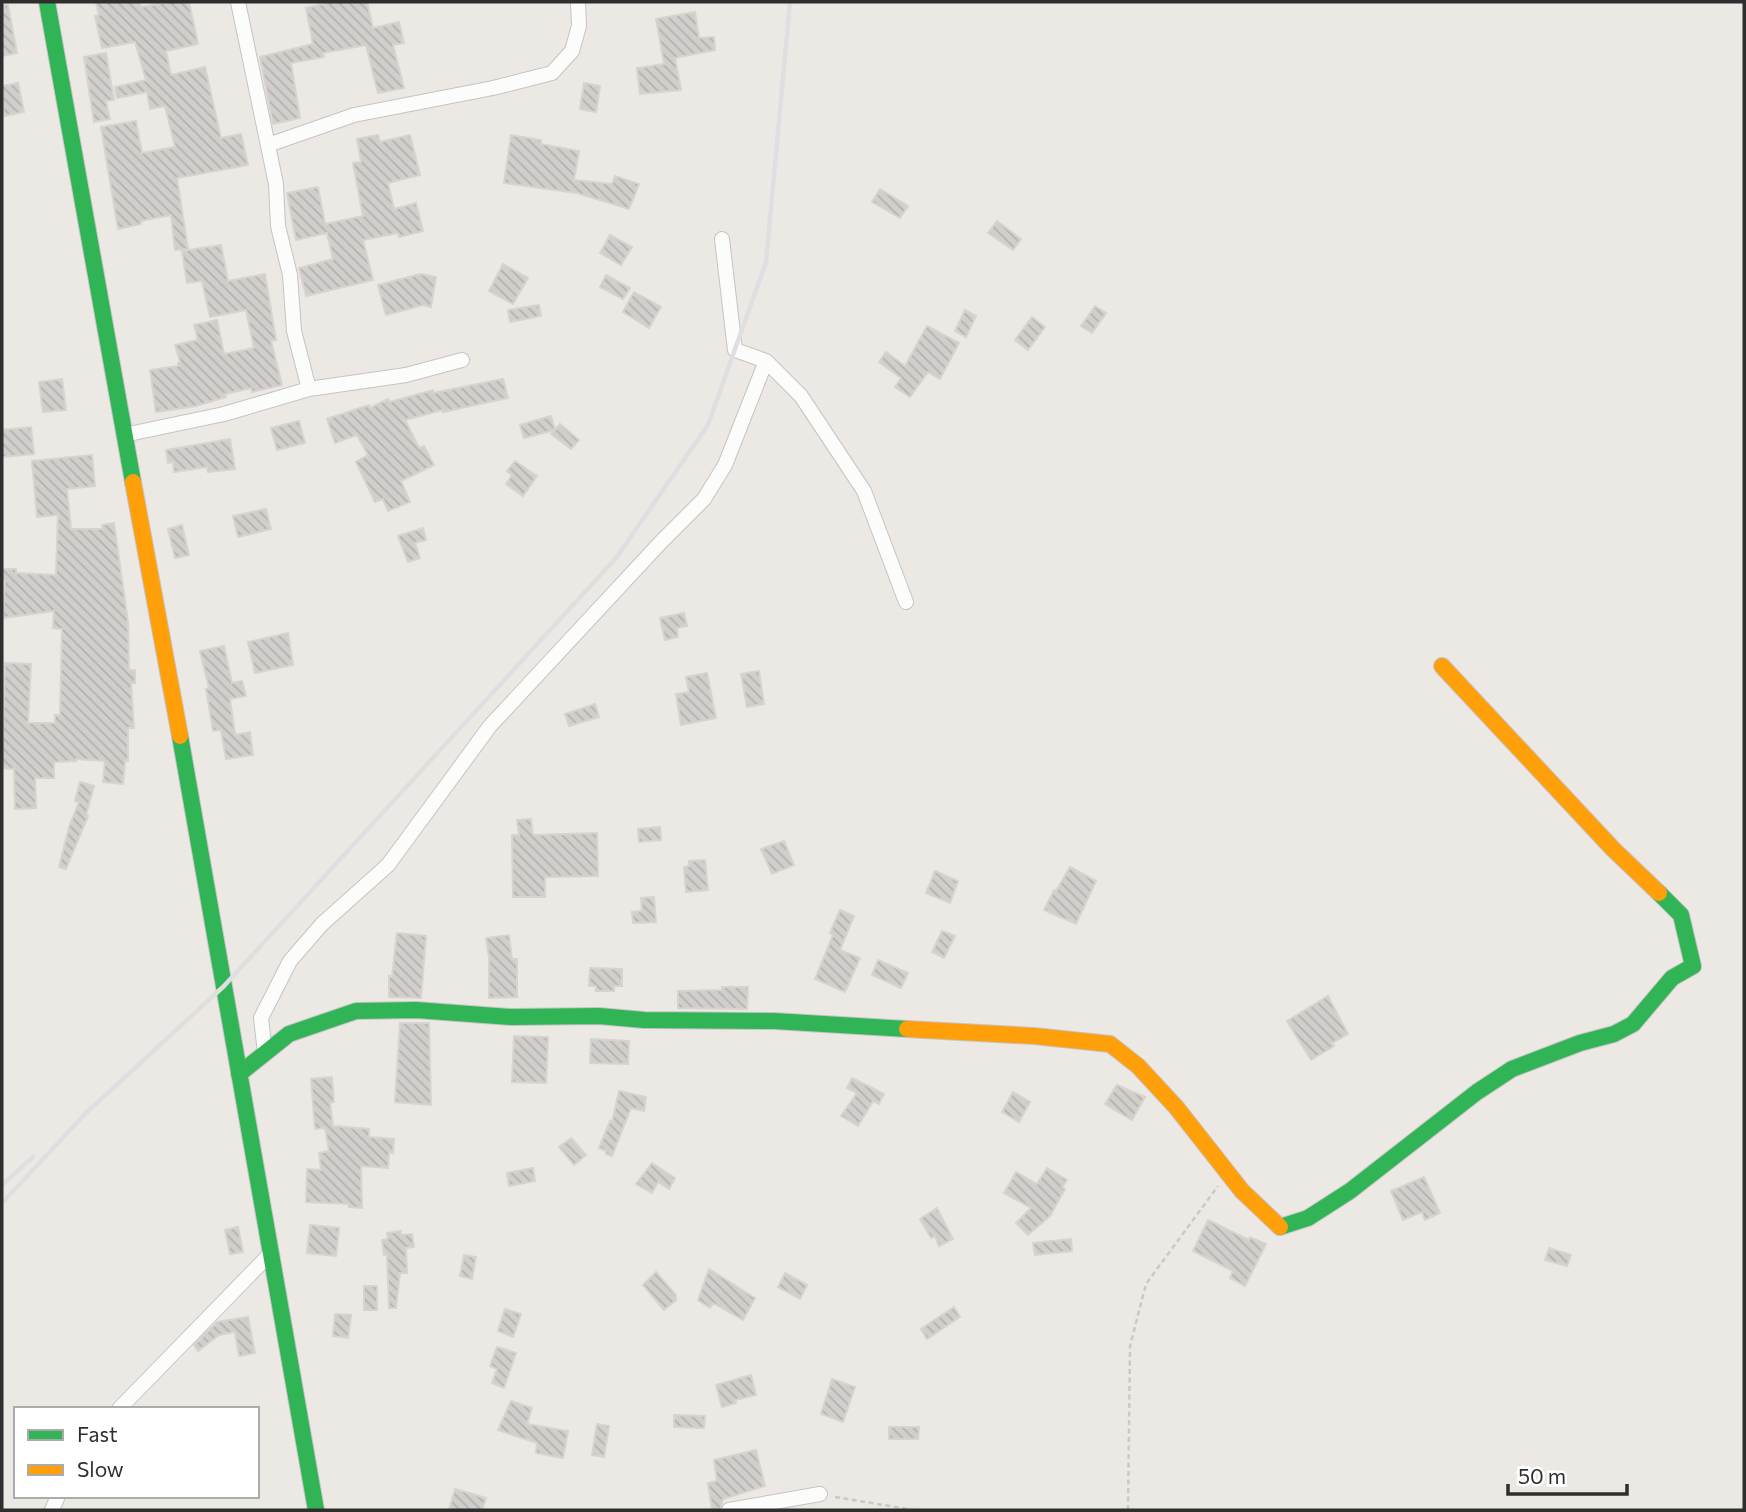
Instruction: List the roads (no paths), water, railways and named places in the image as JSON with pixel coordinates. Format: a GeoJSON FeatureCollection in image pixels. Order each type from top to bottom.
{"type":"FeatureCollection","features":[{"type":"Feature","properties":{"kind":"street"},"geometry":{"type":"LineString","coordinates":[[47,2],[197,825],[316,1510]]}},
{"type":"Feature","properties":{"kind":"street"},"geometry":{"type":"LineString","coordinates":[[238,2],[276,184],[278,226],[290,275],[294,331],[309,389]]}},
{"type":"Feature","properties":{"kind":"street"},"geometry":{"type":"LineString","coordinates":[[268,145],[354,115],[493,88],[552,73],[572,51],[579,26],[578,2]]}},
{"type":"Feature","properties":{"kind":"street"},"geometry":{"type":"LineString","coordinates":[[722,239],[735,350],[766,361],[801,396],[864,491],[906,601]]}},
{"type":"Feature","properties":{"kind":"street"},"geometry":{"type":"LineString","coordinates":[[124,435],[224,414],[309,389],[406,375],[462,360]]}},
{"type":"Feature","properties":{"kind":"street"},"geometry":{"type":"LineString","coordinates":[[265,1053],[261,1018],[290,961],[322,924],[388,865],[460,771],[490,726],[660,542],[704,499],[726,465],[766,361]]}},
{"type":"Feature","properties":{"kind":"street"},"geometry":{"type":"LineString","coordinates":[[239,1073],[289,1034],[356,1011],[380,1010],[511,1017],[599,1016],[644,1020],[775,1021],[1034,1036],[1110,1044],[1138,1066],[1176,1107],[1242,1191],[1281,1228],[1308,1218],[1350,1191],[1477,1092],[1512,1069],[1580,1043],[1614,1034],[1633,1024],[1672,978],[1693,966],[1681,915],[1517,748],[1442,666]]}},
{"type":"Feature","properties":{"kind":"street"},"geometry":{"type":"LineString","coordinates":[[121,1407],[271,1253]]}},
{"type":"Feature","properties":{"kind":"street"},"geometry":{"type":"LineString","coordinates":[[729,1510],[820,1494]]}},
{"type":"Feature","properties":{"kind":"railway"},"geometry":{"type":"LineString","coordinates":[[2,1203],[85,1114],[224,986],[616,558],[708,425],[766,262],[790,2]]}},
{"type":"Feature","properties":{"kind":"railway"},"geometry":{"type":"LineString","coordinates":[[2,1185],[33,1157]]}}]}
